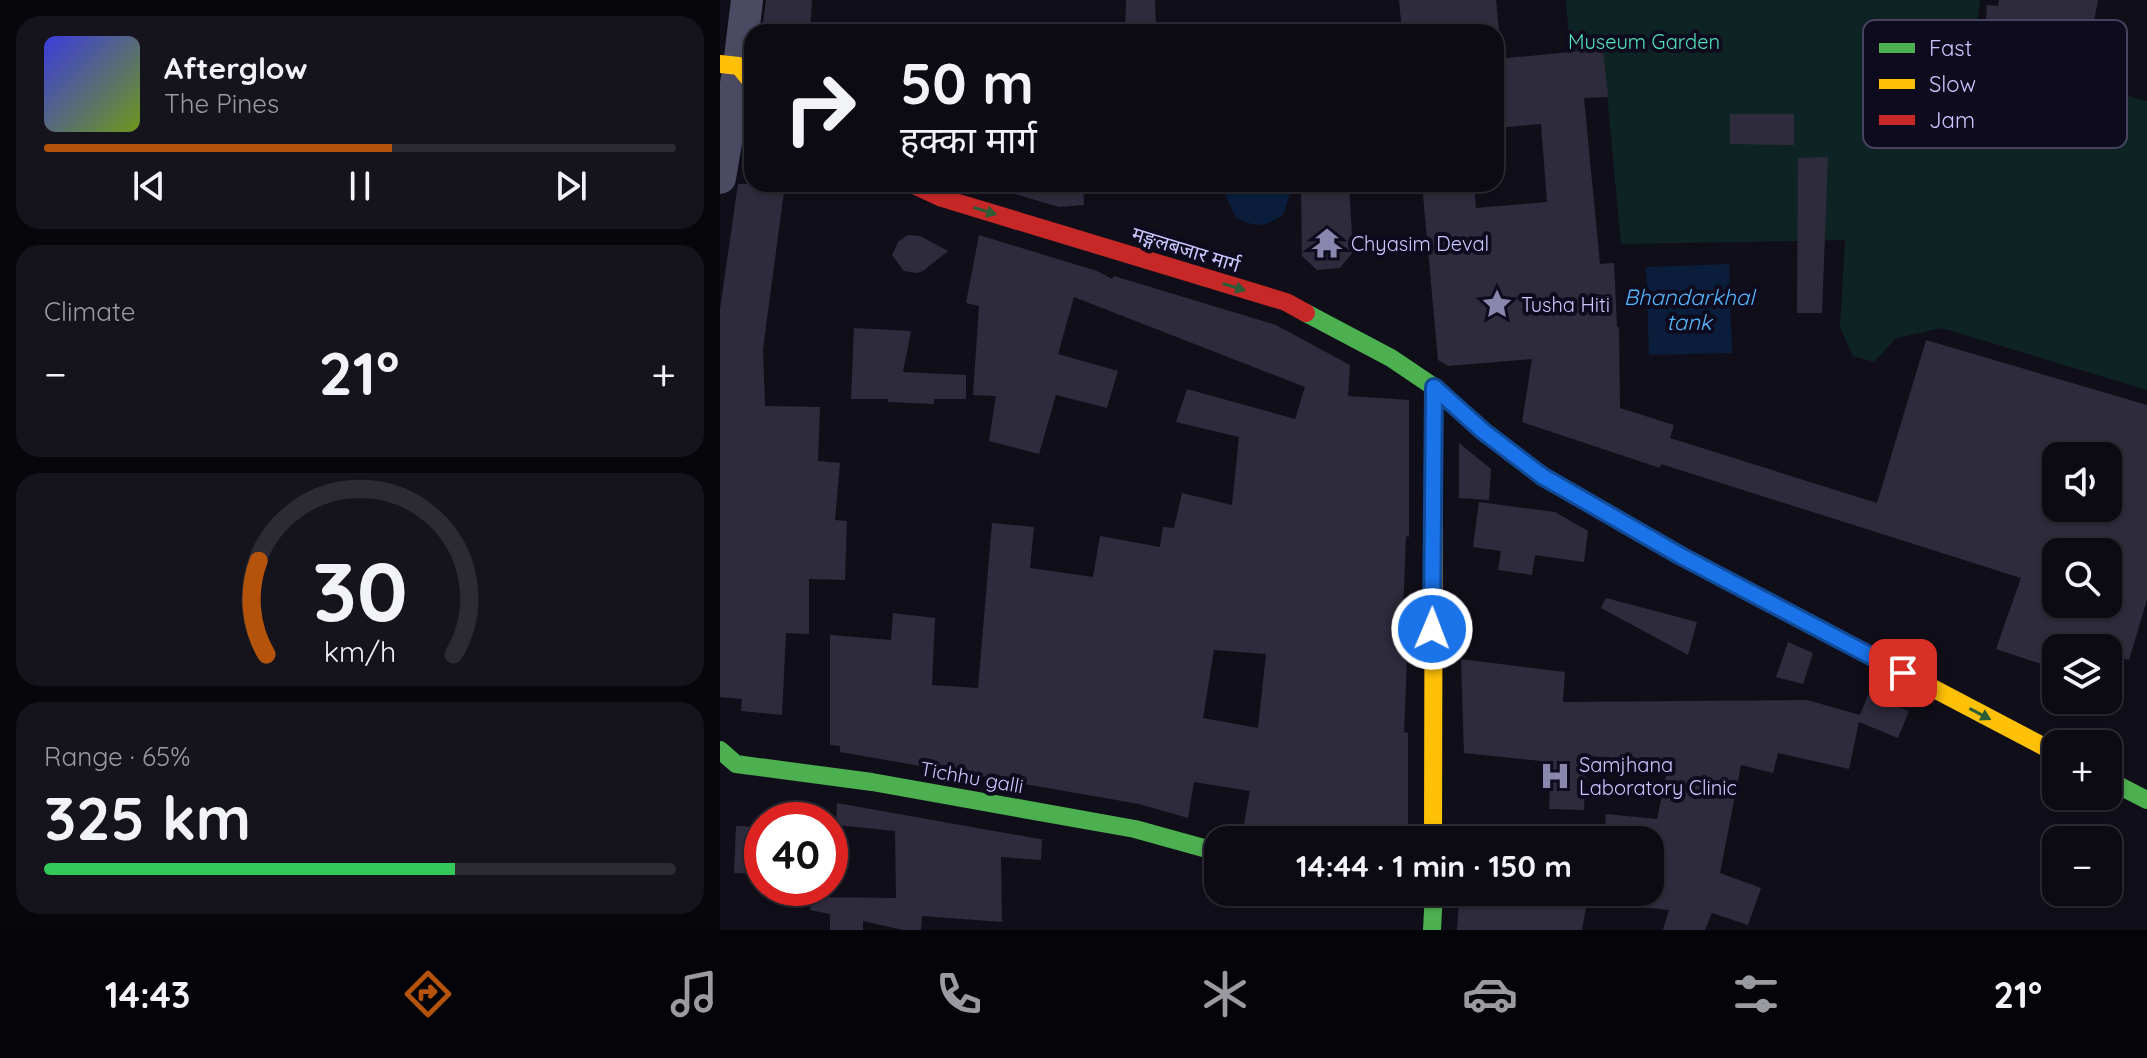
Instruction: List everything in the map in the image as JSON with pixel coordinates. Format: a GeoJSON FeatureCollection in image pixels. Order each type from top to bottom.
{"type":"FeatureCollection","features":[{"type":"Feature","properties":{"kind":"main road","name":"मङ्गलबजार मार्ग"},"geometry":{"type":"LineString","coordinates":[[929,192],[1286,302],[1391,358],[1434,387],[1483,431],[1542,476],[1681,556],[2042,746]]}},
{"type":"Feature","properties":{"kind":"main road"},"geometry":{"type":"LineString","coordinates":[[1433,826],[1434,387]]}},
{"type":"Feature","properties":{"kind":"main road","name":"Tichhu galli"},"geometry":{"type":"LineString","coordinates":[[720,750],[736,764],[872,782],[1135,829],[1204,848]]}},
{"type":"Feature","properties":{"kind":"main road"},"geometry":{"type":"LineString","coordinates":[[2122,787],[2147,800]]}},
{"type":"Feature","properties":{"kind":"main road"},"geometry":{"type":"LineString","coordinates":[[1432,930],[1433,906]]}},
{"type":"Feature","properties":{"kind":"street"},"geometry":{"type":"LineString","coordinates":[[720,178],[747,0]]}},
{"type":"Feature","properties":{"kind":"green space","name":"Museum Garden"},"geometry":{"type":"Polygon","coordinates":[[[1566,0],[1980,0],[1977,20],[1863,20],[1863,148],[2127,148],[2127,96],[2147,101],[2147,390],[1942,328],[1896,338],[1874,362],[1853,356],[1840,327],[1845,240],[1621,244],[1603,50],[1570,52],[1566,0]]]}},
{"type":"Feature","properties":{"kind":"water"},"geometry":{"type":"Polygon","coordinates":[[[1228,192],[1290,193],[1284,214],[1260,225],[1236,218],[1226,197],[1228,192]]]}},
{"type":"Feature","properties":{"kind":"water","name":"Bhandarkhal tank"},"geometry":{"type":"Polygon","coordinates":[[[1729,264],[1732,353],[1649,355],[1646,267],[1729,264]]]}},
{"type":"Feature","properties":{"kind":"building"},"geometry":{"type":"Polygon","coordinates":[[[766,0],[812,0],[810,24],[763,24],[766,0]]]}},
{"type":"Feature","properties":{"kind":"building"},"geometry":{"type":"Polygon","coordinates":[[[1126,0],[1155,0],[1156,24],[1125,24],[1126,0]]]}},
{"type":"Feature","properties":{"kind":"building"},"geometry":{"type":"Polygon","coordinates":[[[1399,0],[1496,0],[1498,24],[1401,24],[1399,0]]]}},
{"type":"Feature","properties":{"kind":"building"},"geometry":{"type":"Polygon","coordinates":[[[1999,0],[2098,0],[2094,20],[1986,20],[1987,5],[1998,6],[1999,0]]]}},
{"type":"Feature","properties":{"kind":"building"},"geometry":{"type":"Polygon","coordinates":[[[1603,49],[1608,97],[1584,98],[1600,264],[1614,263],[1620,408],[1674,425],[1670,438],[1877,503],[1926,340],[2147,405],[2147,600],[2129,660],[2122,658],[2122,634],[2042,634],[2042,664],[1996,649],[2021,578],[1661,464],[1660,468],[1522,422],[1532,359],[1448,366],[1438,360],[1423,192],[1475,192],[1476,208],[1547,202],[1541,124],[1504,127],[1504,58],[1603,49]]]}},
{"type":"Feature","properties":{"kind":"building"},"geometry":{"type":"Polygon","coordinates":[[[1730,114],[1794,114],[1794,145],[1730,144],[1730,114]]]}},
{"type":"Feature","properties":{"kind":"building"},"geometry":{"type":"Polygon","coordinates":[[[1828,157],[1822,313],[1797,313],[1798,158],[1828,157]]]}},
{"type":"Feature","properties":{"kind":"building"},"geometry":{"type":"Polygon","coordinates":[[[738,184],[744,184],[744,192],[784,192],[763,349],[765,406],[820,407],[818,461],[840,463],[835,520],[847,521],[845,580],[809,579],[809,634],[786,633],[782,715],[741,711],[742,699],[720,697],[720,309],[738,184]]]}},
{"type":"Feature","properties":{"kind":"building"},"geometry":{"type":"Polygon","coordinates":[[[1009,192],[1083,192],[1084,205],[1059,207],[1009,192]]]}},
{"type":"Feature","properties":{"kind":"building","name":"Chyasim Deval"},"geometry":{"type":"Polygon","coordinates":[[[1301,192],[1349,192],[1353,252],[1340,268],[1317,270],[1302,256],[1301,192]]]}},
{"type":"Feature","properties":{"kind":"building"},"geometry":{"type":"Polygon","coordinates":[[[908,235],[920,236],[948,251],[923,271],[904,271],[892,255],[898,242],[908,235]]]}},
{"type":"Feature","properties":{"kind":"building"},"geometry":{"type":"Polygon","coordinates":[[[979,235],[1097,271],[1112,279],[1114,276],[1276,325],[1350,365],[1348,396],[1409,400],[1409,537],[1406,536],[1402,637],[1408,637],[1404,732],[1408,733],[1408,826],[1244,826],[1250,791],[1194,782],[1188,818],[1139,804],[840,752],[840,746],[830,745],[830,635],[891,640],[893,613],[935,618],[932,685],[978,688],[992,523],[1034,527],[1030,568],[1093,577],[1100,536],[1160,547],[1163,527],[1174,528],[1182,493],[1232,505],[1239,437],[1176,422],[1187,389],[1295,419],[1305,387],[1074,297],[1058,354],[1118,371],[1107,408],[1056,395],[1039,454],[989,441],[996,396],[973,395],[979,306],[966,303],[979,235]],[[1214,650],[1203,718],[1258,728],[1266,654],[1214,650]]]}},
{"type":"Feature","properties":{"kind":"building"},"geometry":{"type":"Polygon","coordinates":[[[854,328],[911,331],[903,372],[966,375],[966,399],[934,399],[934,404],[851,399],[854,328]]]}},
{"type":"Feature","properties":{"kind":"building"},"geometry":{"type":"Polygon","coordinates":[[[1459,443],[1491,469],[1489,500],[1459,498],[1459,443]]]}},
{"type":"Feature","properties":{"kind":"building"},"geometry":{"type":"Polygon","coordinates":[[[1479,502],[1555,512],[1588,531],[1584,562],[1535,555],[1532,575],[1498,570],[1501,551],[1473,547],[1479,502]]]}},
{"type":"Feature","properties":{"kind":"building"},"geometry":{"type":"Polygon","coordinates":[[[1606,598],[1697,622],[1688,655],[1601,608],[1606,598]]]}},
{"type":"Feature","properties":{"kind":"building"},"geometry":{"type":"Polygon","coordinates":[[[1788,642],[1813,653],[1803,684],[1776,677],[1788,642]]]}},
{"type":"Feature","properties":{"kind":"building"},"geometry":{"type":"Polygon","coordinates":[[[1461,659],[1565,672],[1563,702],[1807,700],[1860,715],[1868,695],[1909,711],[1898,738],[1859,722],[1849,769],[1778,753],[1773,773],[1741,765],[1720,873],[1761,888],[1748,925],[1712,913],[1705,930],[1663,930],[1669,910],[1628,906],[1664,906],[1664,826],[1605,826],[1606,814],[1657,819],[1669,761],[1586,756],[1584,810],[1549,809],[1551,762],[1464,753],[1461,659]]]}},
{"type":"Feature","properties":{"kind":"building"},"geometry":{"type":"Polygon","coordinates":[[[848,805],[1045,840],[1042,840],[1041,860],[1001,857],[1002,922],[922,916],[921,930],[903,930],[863,921],[863,930],[830,930],[830,914],[810,910],[811,906],[848,906],[848,897],[896,898],[895,831],[848,826],[848,805]]]}},
{"type":"Feature","properties":{"kind":"building"},"geometry":{"type":"Polygon","coordinates":[[[736,826],[744,826],[744,873],[734,873],[736,826]]]}},
{"type":"Feature","properties":{"kind":"building"},"geometry":{"type":"Polygon","coordinates":[[[1459,906],[1586,906],[1582,930],[1457,930],[1459,906]]]}},
{"type":"Feature","properties":{"kind":"traffic: fast"},"geometry":{"type":"LineString","coordinates":[[1306,313],[1391,358],[1434,387],[1483,431],[1542,476],[1672,551]]}},
{"type":"Feature","properties":{"kind":"traffic: fast"},"geometry":{"type":"LineString","coordinates":[[720,750],[736,764],[872,782],[1135,829],[1204,848]]}},
{"type":"Feature","properties":{"kind":"traffic: fast"},"geometry":{"type":"LineString","coordinates":[[2122,787],[2147,800]]}},
{"type":"Feature","properties":{"kind":"traffic: fast"},"geometry":{"type":"LineString","coordinates":[[1432,930],[1433,906]]}},
{"type":"Feature","properties":{"kind":"traffic: slow"},"geometry":{"type":"LineString","coordinates":[[720,64],[739,66],[744,72]]}},
{"type":"Feature","properties":{"kind":"traffic: slow"},"geometry":{"type":"LineString","coordinates":[[1433,826],[1434,387]]}},
{"type":"Feature","properties":{"kind":"traffic: slow"},"geometry":{"type":"LineString","coordinates":[[1672,551],[2042,746]]}},
{"type":"Feature","properties":{"kind":"traffic: jam"},"geometry":{"type":"LineString","coordinates":[[929,192],[1286,302],[1306,313]]}},
{"type":"Feature","properties":{"kind":"place","name":"Chyasim Deval"},"geometry":{"type":"Point","coordinates":[1327,243]}},
{"type":"Feature","properties":{"kind":"place","name":"Tusha Hiti"},"geometry":{"type":"Point","coordinates":[1497,304]}},
{"type":"Feature","properties":{"kind":"place","name":"Samjhana Laboratory Clinic"},"geometry":{"type":"Point","coordinates":[1555,776]}},
{"type":"Feature","properties":{"kind":"route"},"geometry":{"type":"LineString","coordinates":[[1432,629],[1434,387],[1483,431],[1542,476],[1681,556],[1903,673]]}}]}
